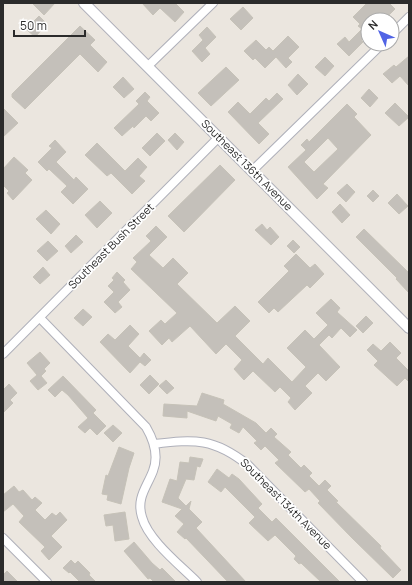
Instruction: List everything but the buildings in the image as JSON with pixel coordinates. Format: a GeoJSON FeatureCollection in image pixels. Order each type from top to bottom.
{"type":"FeatureCollection","features":[{"type":"Feature","properties":{"kind":"street","name":"Southeast 136th Avenue"},"geometry":{"type":"LineString","coordinates":[[84,3],[409,328]]}},
{"type":"Feature","properties":{"kind":"street"},"geometry":{"type":"LineString","coordinates":[[148,66],[213,3]]}},
{"type":"Feature","properties":{"kind":"street"},"geometry":{"type":"LineString","coordinates":[[400,26],[409,17]]}},
{"type":"Feature","properties":{"kind":"street"},"geometry":{"type":"LineString","coordinates":[[252,171],[374,52]]}},
{"type":"Feature","properties":{"kind":"street","name":"Southeast Bush Street"},"geometry":{"type":"LineString","coordinates":[[3,354],[219,137]]}},
{"type":"Feature","properties":{"kind":"street"},"geometry":{"type":"LineString","coordinates":[[40,318],[146,427],[154,444],[154,470],[139,503],[142,517],[152,536],[197,582]]}},
{"type":"Feature","properties":{"kind":"street","name":"Southeast 134th Avenue"},"geometry":{"type":"LineString","coordinates":[[154,444],[188,440],[215,445],[228,450],[248,465],[363,582]]}},
{"type":"Feature","properties":{"kind":"street"},"geometry":{"type":"LineString","coordinates":[[3,538],[47,582]]}}]}
